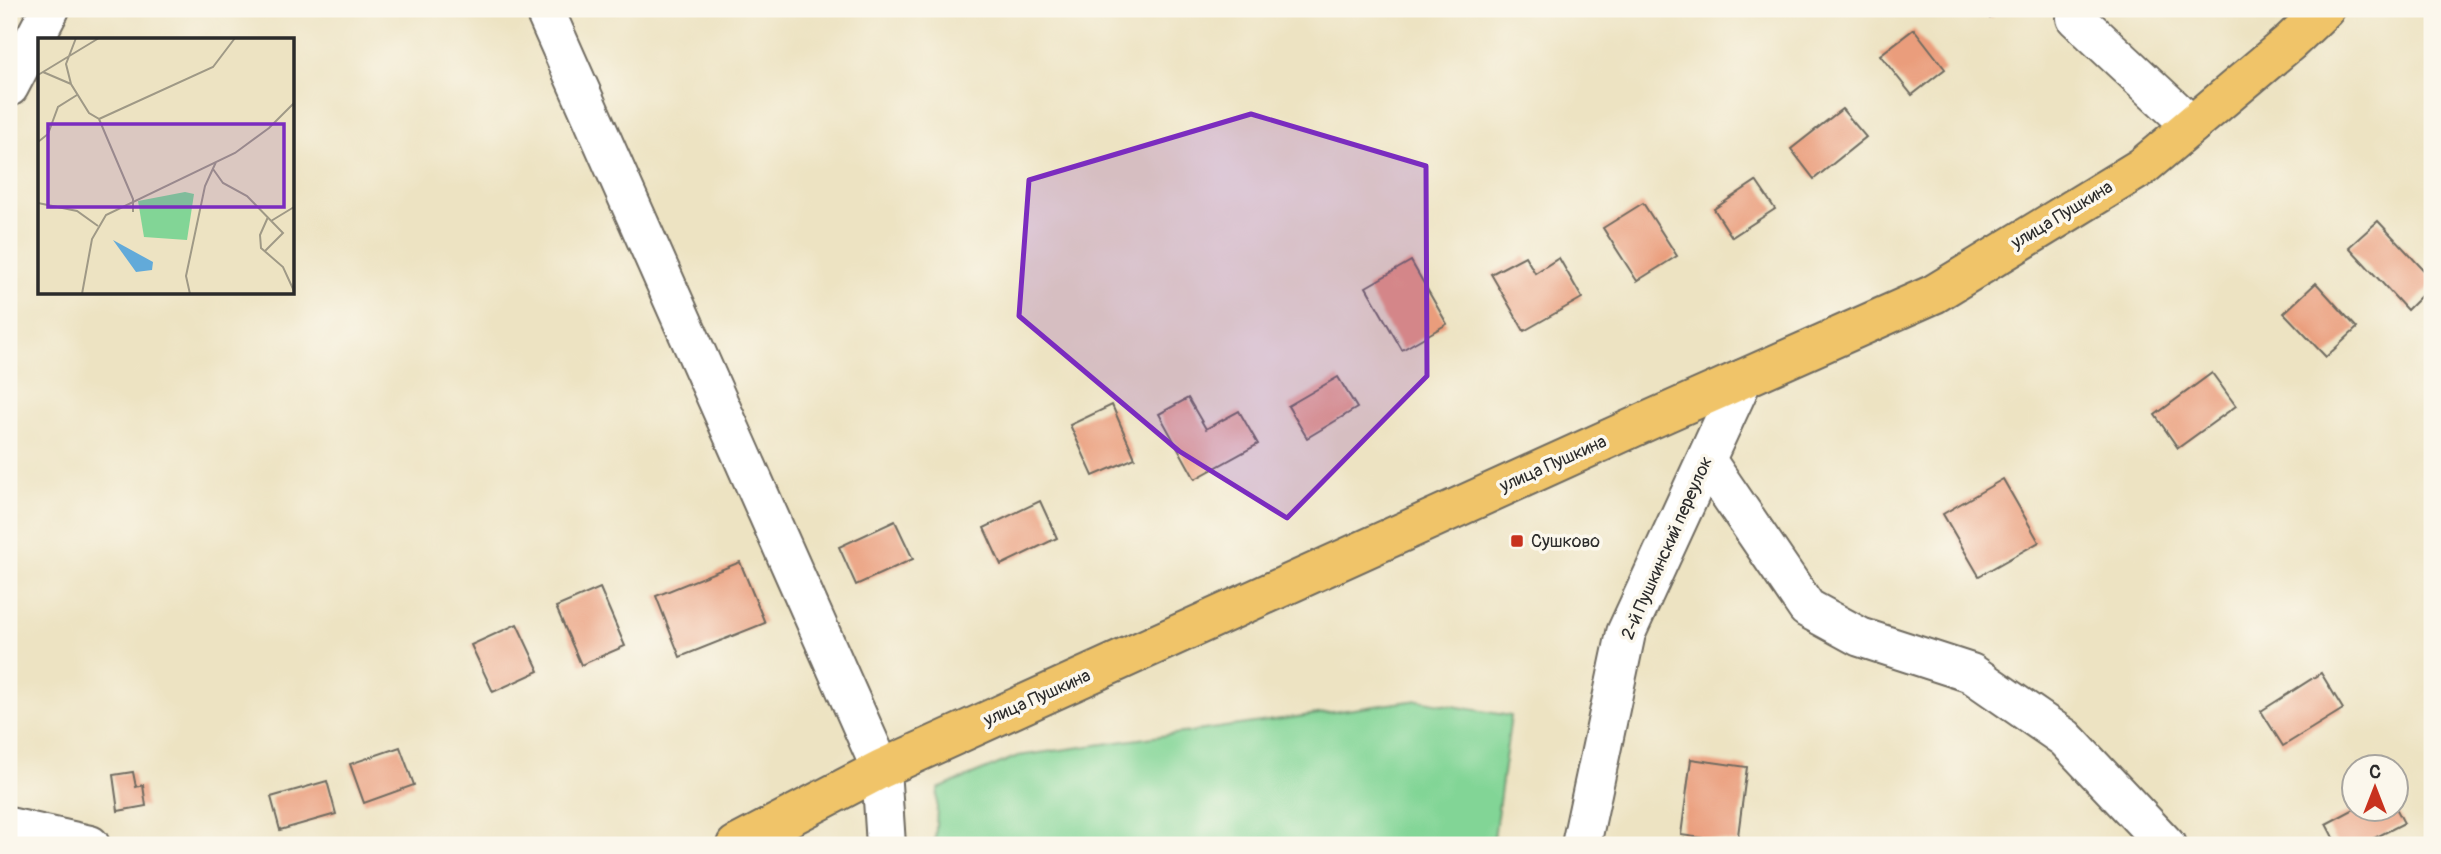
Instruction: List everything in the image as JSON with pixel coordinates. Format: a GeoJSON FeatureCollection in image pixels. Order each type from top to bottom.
{"type":"FeatureCollection","features":[{"type":"Feature","properties":{"kind":"main road","name":"улица Пушкина"},"geometry":{"type":"LineString","coordinates":[[736,845],[881,769],[1934,294],[2142,167],[2290,42],[2325,9]]}},
{"type":"Feature","properties":{"kind":"street"},"geometry":{"type":"LineString","coordinates":[[9,87],[50,9]]}},
{"type":"Feature","properties":{"kind":"street"},"geometry":{"type":"LineString","coordinates":[[544,9],[881,769],[886,845]]}},
{"type":"Feature","properties":{"kind":"street"},"geometry":{"type":"LineString","coordinates":[[2076,18],[2191,125]]}},
{"type":"Feature","properties":{"kind":"street","name":"2-й Пушкинский переулок"},"geometry":{"type":"LineString","coordinates":[[1581,845],[1626,633],[1743,379]]}},
{"type":"Feature","properties":{"kind":"street"},"geometry":{"type":"LineString","coordinates":[[1706,460],[1807,608],[1860,637],[1971,673],[2064,738],[2166,845]]}},
{"type":"Feature","properties":{"kind":"street"},"geometry":{"type":"LineString","coordinates":[[9,827],[90,845]]}},
{"type":"Feature","properties":{"kind":"highlighted area"},"geometry":{"type":"Polygon","coordinates":[[[1251,114],[1426,166],[1427,376],[1287,518],[1179,451],[1019,316],[1029,180],[1251,114]]]}},
{"type":"Feature","properties":{"kind":"green space"},"geometry":{"type":"Polygon","coordinates":[[[1418,700],[1511,716],[1493,845],[935,845],[938,789],[1018,756],[1418,700]]]}},
{"type":"Feature","properties":{"kind":"building"},"geometry":{"type":"Polygon","coordinates":[[[1981,9],[2000,9],[1990,18],[1981,9]]]}},
{"type":"Feature","properties":{"kind":"building"},"geometry":{"type":"Polygon","coordinates":[[[1914,29],[1945,69],[1912,95],[1880,55],[1914,29]]]}},
{"type":"Feature","properties":{"kind":"building"},"geometry":{"type":"Polygon","coordinates":[[[1842,109],[1866,137],[1814,179],[1791,149],[1842,109]]]}},
{"type":"Feature","properties":{"kind":"building"},"geometry":{"type":"Polygon","coordinates":[[[1756,181],[1775,209],[1732,237],[1714,209],[1756,181]]]}},
{"type":"Feature","properties":{"kind":"building"},"geometry":{"type":"Polygon","coordinates":[[[1643,203],[1677,256],[1637,281],[1603,228],[1643,203]]]}},
{"type":"Feature","properties":{"kind":"building"},"geometry":{"type":"Polygon","coordinates":[[[2378,221],[2432,279],[2432,285],[2407,310],[2349,247],[2378,221]]]}},
{"type":"Feature","properties":{"kind":"building"},"geometry":{"type":"Polygon","coordinates":[[[1525,256],[1535,273],[1559,258],[1582,298],[1524,331],[1491,274],[1525,256]]]}},
{"type":"Feature","properties":{"kind":"building"},"geometry":{"type":"Polygon","coordinates":[[[1411,261],[1447,324],[1402,350],[1366,287],[1411,261]]]}},
{"type":"Feature","properties":{"kind":"building"},"geometry":{"type":"Polygon","coordinates":[[[2316,283],[2357,328],[2326,357],[2284,313],[2316,283]]]}},
{"type":"Feature","properties":{"kind":"building"},"geometry":{"type":"Polygon","coordinates":[[[2212,373],[2236,406],[2178,448],[2155,415],[2212,373]]]}},
{"type":"Feature","properties":{"kind":"building"},"geometry":{"type":"Polygon","coordinates":[[[1338,377],[1357,408],[1307,438],[1288,406],[1338,377]]]}},
{"type":"Feature","properties":{"kind":"building"},"geometry":{"type":"Polygon","coordinates":[[[1188,398],[1206,429],[1239,411],[1258,444],[1195,479],[1159,414],[1188,398]]]}},
{"type":"Feature","properties":{"kind":"building"},"geometry":{"type":"Polygon","coordinates":[[[1112,405],[1135,458],[1093,476],[1070,425],[1112,405]]]}},
{"type":"Feature","properties":{"kind":"building"},"geometry":{"type":"Polygon","coordinates":[[[2003,479],[2039,542],[1979,576],[1943,514],[2003,479]]]}},
{"type":"Feature","properties":{"kind":"building"},"geometry":{"type":"Polygon","coordinates":[[[1040,501],[1057,538],[1001,565],[984,528],[1040,501]]]}},
{"type":"Feature","properties":{"kind":"building"},"geometry":{"type":"Polygon","coordinates":[[[895,521],[913,559],[856,585],[839,547],[895,521]]]}},
{"type":"Feature","properties":{"kind":"building"},"geometry":{"type":"Polygon","coordinates":[[[740,562],[765,623],[680,657],[656,596],[740,562]]]}},
{"type":"Feature","properties":{"kind":"building"},"geometry":{"type":"Polygon","coordinates":[[[600,588],[625,646],[581,665],[556,607],[600,588]]]}},
{"type":"Feature","properties":{"kind":"building"},"geometry":{"type":"Polygon","coordinates":[[[517,624],[539,671],[493,692],[471,645],[517,624]]]}},
{"type":"Feature","properties":{"kind":"building"},"geometry":{"type":"Polygon","coordinates":[[[2321,673],[2343,709],[2283,746],[2261,711],[2321,673]]]}},
{"type":"Feature","properties":{"kind":"building"},"geometry":{"type":"Polygon","coordinates":[[[400,747],[414,785],[364,803],[350,764],[400,747]]]}},
{"type":"Feature","properties":{"kind":"building"},"geometry":{"type":"Polygon","coordinates":[[[1691,759],[1747,767],[1737,843],[1681,835],[1691,759]]]}},
{"type":"Feature","properties":{"kind":"building"},"geometry":{"type":"Polygon","coordinates":[[[133,772],[136,787],[143,785],[146,806],[118,811],[113,775],[133,772]]]}},
{"type":"Feature","properties":{"kind":"building"},"geometry":{"type":"Polygon","coordinates":[[[327,781],[336,814],[280,830],[271,797],[327,781]]]}},
{"type":"Feature","properties":{"kind":"building"},"geometry":{"type":"Polygon","coordinates":[[[2340,817],[2340,822],[2404,823],[2361,845],[2337,845],[2326,824],[2340,817]]]}},
{"type":"Feature","properties":{"kind":"place","name":"Сушково"},"geometry":{"type":"Point","coordinates":[1517,541]}}]}
